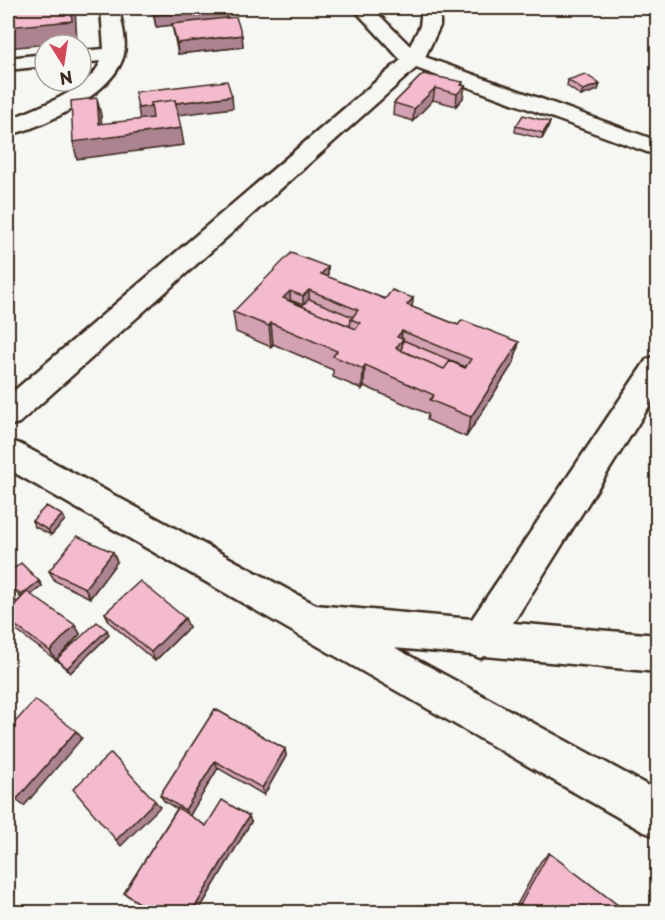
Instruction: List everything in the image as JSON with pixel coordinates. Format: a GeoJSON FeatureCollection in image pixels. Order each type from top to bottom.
{"type":"FeatureCollection","features":[{"type":"Feature","properties":{"kind":"street"},"geometry":{"type":"LineString","coordinates":[[8,128],[76,97],[104,77],[114,54],[110,8]]}},
{"type":"Feature","properties":{"kind":"street"},"geometry":{"type":"LineString","coordinates":[[362,8],[413,60],[624,135],[657,149]]}},
{"type":"Feature","properties":{"kind":"street"},"geometry":{"type":"LineString","coordinates":[[8,414],[413,60],[430,26],[431,8]]}},
{"type":"Feature","properties":{"kind":"street"},"geometry":{"type":"LineString","coordinates":[[93,56],[114,54]]}},
{"type":"Feature","properties":{"kind":"street"},"geometry":{"type":"LineString","coordinates":[[8,64],[33,61]]}},
{"type":"Feature","properties":{"kind":"street"},"geometry":{"type":"LineString","coordinates":[[480,640],[657,368]]}},
{"type":"Feature","properties":{"kind":"street"},"geometry":{"type":"LineString","coordinates":[[8,453],[657,814]]}},
{"type":"Feature","properties":{"kind":"street"},"geometry":{"type":"LineString","coordinates":[[315,624],[657,654]]}},
{"type":"Feature","properties":{"kind":"building"},"geometry":{"type":"Polygon","coordinates":[[[8,8],[71,8],[72,21],[8,27],[8,8]]]}},
{"type":"Feature","properties":{"kind":"building"},"geometry":{"type":"Polygon","coordinates":[[[152,8],[226,8],[154,15],[152,8]]]}},
{"type":"Feature","properties":{"kind":"building"},"geometry":{"type":"Polygon","coordinates":[[[236,17],[242,35],[177,43],[172,24],[236,17]]]}},
{"type":"Feature","properties":{"kind":"building"},"geometry":{"type":"Polygon","coordinates":[[[423,74],[463,82],[461,85],[465,86],[457,94],[435,88],[414,109],[394,103],[423,74]]]}},
{"type":"Feature","properties":{"kind":"building"},"geometry":{"type":"Polygon","coordinates":[[[585,74],[600,84],[583,90],[568,80],[585,74]]]}},
{"type":"Feature","properties":{"kind":"building"},"geometry":{"type":"Polygon","coordinates":[[[227,81],[232,96],[176,103],[175,100],[151,103],[151,106],[138,108],[135,92],[227,81]]]}},
{"type":"Feature","properties":{"kind":"building"},"geometry":{"type":"Polygon","coordinates":[[[97,98],[99,124],[153,118],[151,103],[175,100],[181,128],[73,142],[71,101],[97,98]]]}},
{"type":"Feature","properties":{"kind":"building"},"geometry":{"type":"Polygon","coordinates":[[[523,115],[550,122],[543,133],[516,126],[523,115]]]}},
{"type":"Feature","properties":{"kind":"building"},"geometry":{"type":"Polygon","coordinates":[[[291,253],[328,267],[321,274],[385,299],[392,290],[413,298],[407,305],[458,325],[462,320],[519,342],[471,417],[430,400],[434,395],[365,365],[363,369],[333,356],[337,351],[271,323],[269,326],[233,312],[291,253]],[[309,290],[303,296],[290,291],[283,298],[356,329],[360,323],[351,319],[358,310],[309,290]],[[402,331],[397,337],[403,339],[396,348],[444,369],[450,361],[465,368],[471,359],[402,331]]]}},
{"type":"Feature","properties":{"kind":"building"},"geometry":{"type":"Polygon","coordinates":[[[309,299],[353,317],[350,326],[289,301],[303,305],[309,299]]]}},
{"type":"Feature","properties":{"kind":"building"},"geometry":{"type":"Polygon","coordinates":[[[403,340],[466,367],[450,361],[444,369],[400,350],[403,340]]]}},
{"type":"Feature","properties":{"kind":"building"},"geometry":{"type":"Polygon","coordinates":[[[46,506],[62,515],[48,530],[32,521],[46,506]]]}},
{"type":"Feature","properties":{"kind":"building"},"geometry":{"type":"Polygon","coordinates":[[[77,536],[113,552],[85,588],[49,571],[77,536]]]}},
{"type":"Feature","properties":{"kind":"building"},"geometry":{"type":"Polygon","coordinates":[[[21,563],[39,581],[21,595],[8,582],[8,574],[21,563]]]}},
{"type":"Feature","properties":{"kind":"building"},"geometry":{"type":"Polygon","coordinates":[[[140,581],[185,618],[151,652],[105,613],[140,581]]]}},
{"type":"Feature","properties":{"kind":"building"},"geometry":{"type":"Polygon","coordinates":[[[27,592],[75,625],[50,651],[8,620],[8,612],[27,592]]]}},
{"type":"Feature","properties":{"kind":"building"},"geometry":{"type":"Polygon","coordinates":[[[8,596],[17,602],[8,612],[8,596]]]}},
{"type":"Feature","properties":{"kind":"building"},"geometry":{"type":"Polygon","coordinates":[[[97,622],[107,630],[67,668],[57,659],[97,622]]]}},
{"type":"Feature","properties":{"kind":"building"},"geometry":{"type":"Polygon","coordinates":[[[35,700],[76,731],[16,800],[8,793],[8,730],[35,700]]]}},
{"type":"Feature","properties":{"kind":"building"},"geometry":{"type":"Polygon","coordinates":[[[215,709],[285,749],[262,788],[215,761],[185,810],[160,795],[215,709]]]}},
{"type":"Feature","properties":{"kind":"building"},"geometry":{"type":"Polygon","coordinates":[[[111,753],[155,801],[116,840],[73,789],[111,753]]]}},
{"type":"Feature","properties":{"kind":"building"},"geometry":{"type":"Polygon","coordinates":[[[222,800],[249,816],[192,912],[153,912],[124,893],[178,808],[206,826],[222,800]]]}},
{"type":"Feature","properties":{"kind":"building"},"geometry":{"type":"Polygon","coordinates":[[[549,853],[627,912],[516,912],[549,853]]]}}]}
